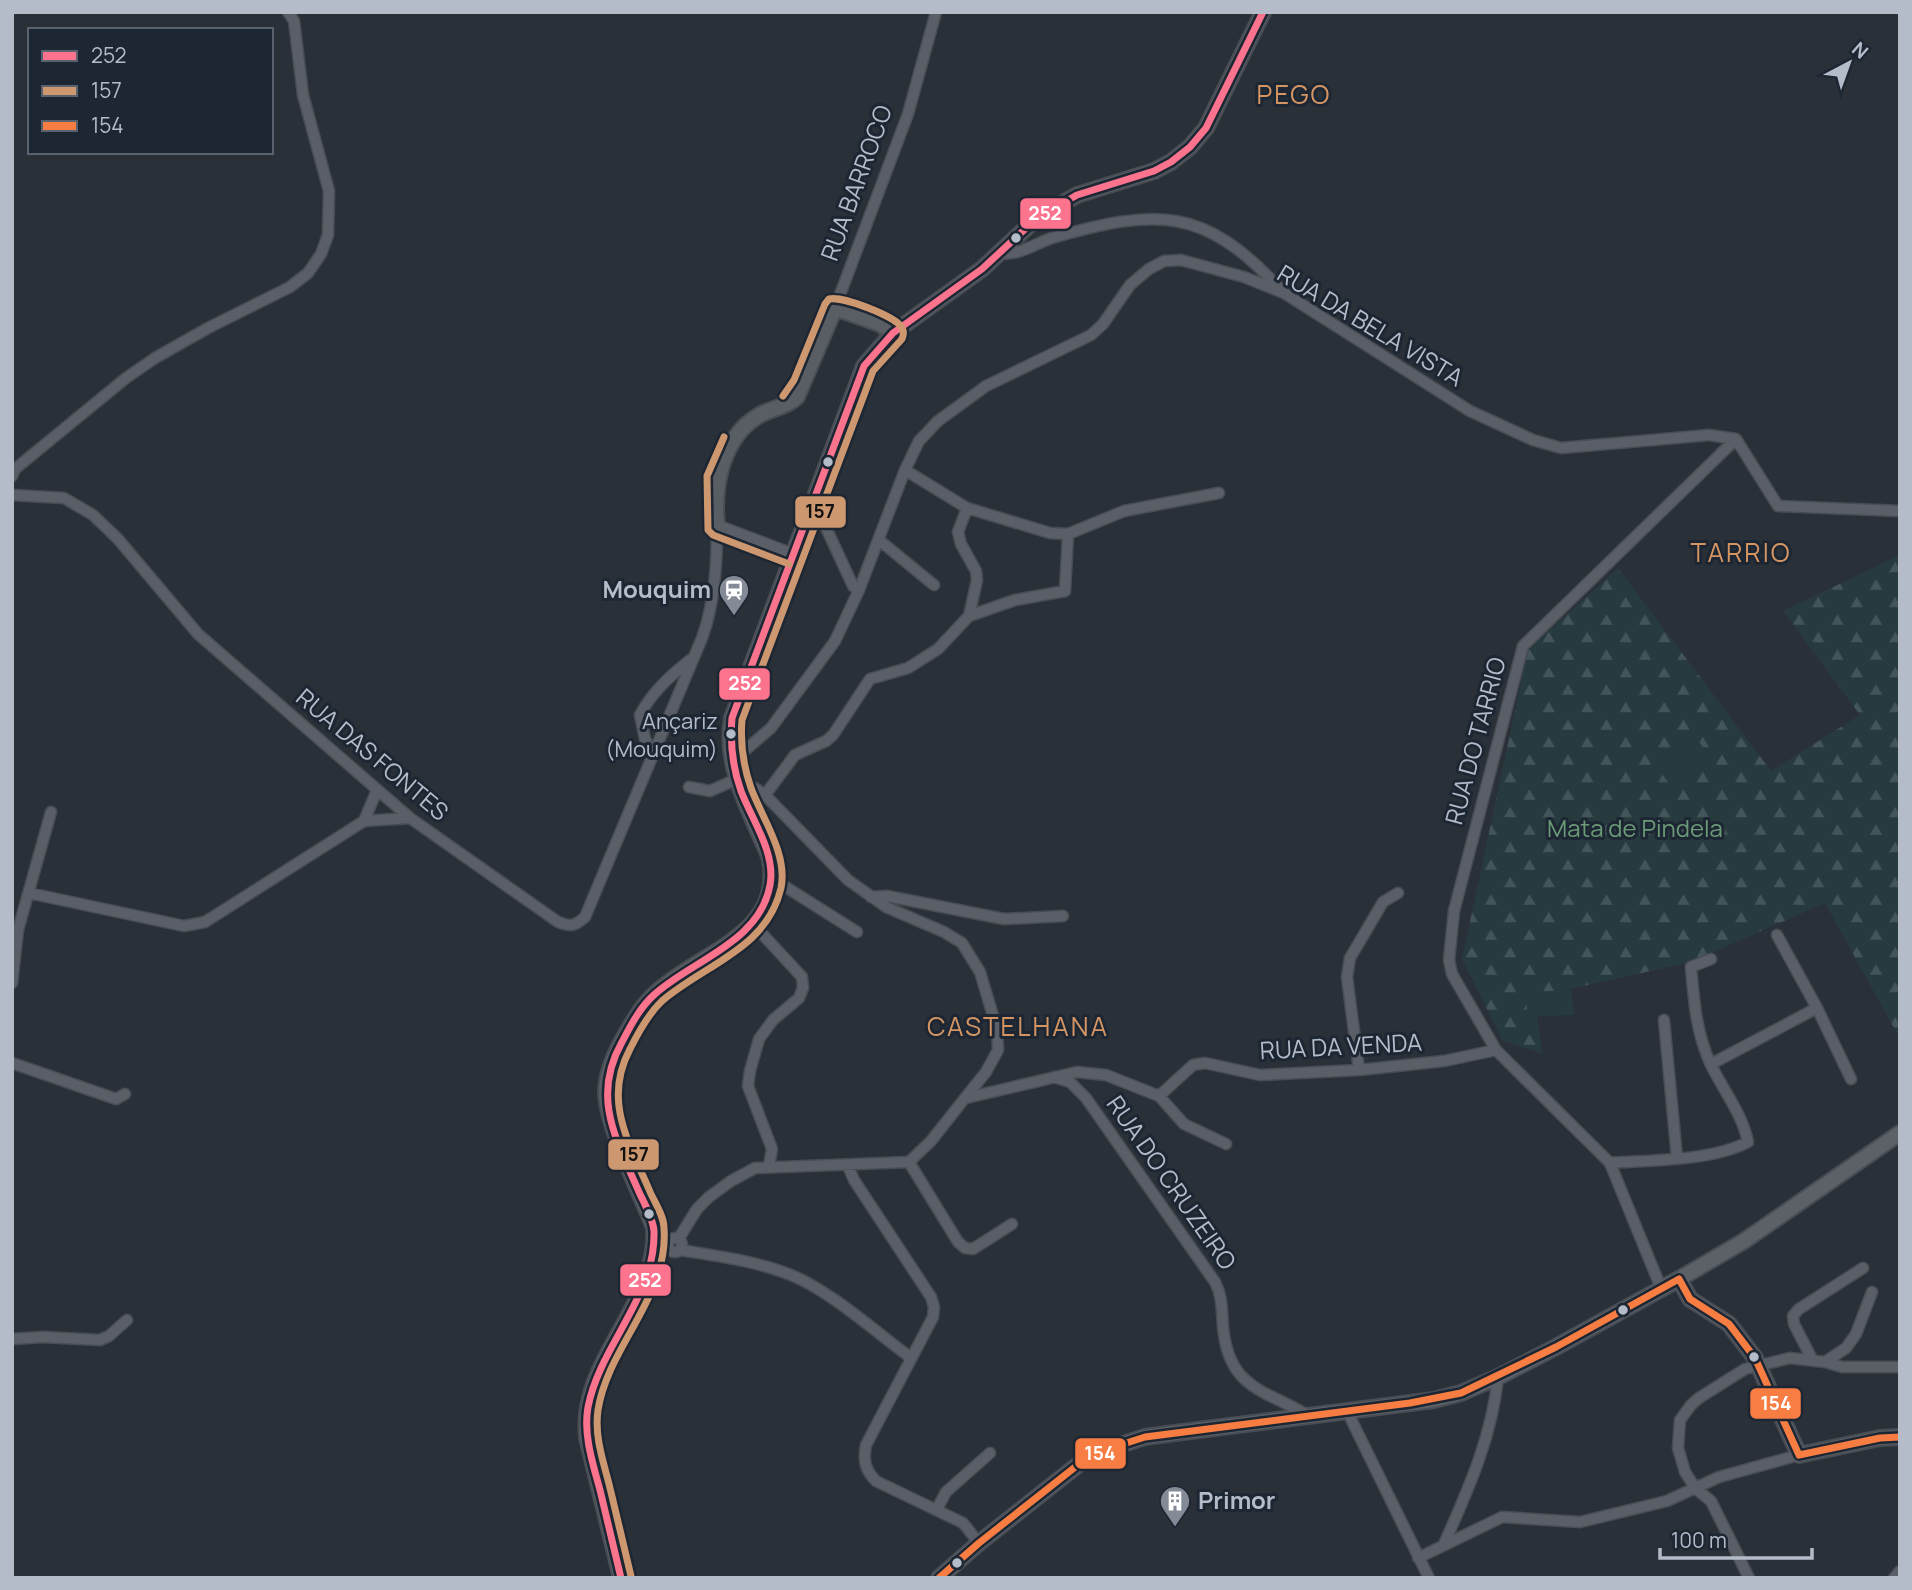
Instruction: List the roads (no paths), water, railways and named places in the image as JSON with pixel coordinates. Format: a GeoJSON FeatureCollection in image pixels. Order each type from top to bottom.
{"type":"FeatureCollection","features":[{"type":"Feature","properties":{"kind":"main road"},"geometry":{"type":"LineString","coordinates":[[939,1578],[1079,1464],[1114,1447],[1155,1436],[1434,1400],[1498,1377],[1556,1348],[1744,1241],[1900,1133]]}},
{"type":"Feature","properties":{"kind":"street"},"geometry":{"type":"LineString","coordinates":[[12,476],[15,469],[126,378],[208,328],[290,287],[308,272],[321,254],[328,235],[329,191],[303,95],[294,21],[288,12]]}},
{"type":"Feature","properties":{"kind":"street","name":"RUA BARROCO"},"geometry":{"type":"LineString","coordinates":[[653,756],[710,617],[717,552],[717,478],[727,453],[744,428],[757,417],[792,402],[797,397],[835,309],[908,114],[936,12]]}},
{"type":"Feature","properties":{"kind":"street"},"geometry":{"type":"LineString","coordinates":[[621,1578],[587,1438],[585,1419],[590,1390],[644,1283],[652,1258],[654,1228],[610,1114],[606,1091],[610,1070],[629,1028],[655,993],[753,925],[765,909],[773,879],[769,856],[739,784],[732,758],[730,731],[735,706],[864,366],[893,333],[1001,253],[1037,218],[1077,195],[1154,170],[1171,162],[1190,147],[1206,128],[1263,12]]}},
{"type":"Feature","properties":{"kind":"street"},"geometry":{"type":"LineString","coordinates":[[1001,253],[1017,253],[1048,240],[1097,226],[1155,218],[1182,221],[1214,233],[1264,272],[1284,293]]}},
{"type":"Feature","properties":{"kind":"street","name":"RUA DA BELA VISTA"},"geometry":{"type":"LineString","coordinates":[[732,758],[771,728],[835,641],[859,590],[905,470],[919,441],[938,421],[986,386],[1091,335],[1103,324],[1130,285],[1149,268],[1164,261],[1181,260],[1244,277],[1284,293],[1470,411],[1532,440],[1561,448],[1709,435],[1736,439]]}},
{"type":"Feature","properties":{"kind":"street"},"geometry":{"type":"LineString","coordinates":[[835,309],[880,324],[893,333]]}},
{"type":"Feature","properties":{"kind":"street"},"geometry":{"type":"LineString","coordinates":[[1736,439],[1778,506],[1900,511]]}},
{"type":"Feature","properties":{"kind":"street","name":"RUA DO TARRIO"},"geometry":{"type":"LineString","coordinates":[[1496,1050],[1452,974],[1449,960],[1454,911],[1523,646],[1736,439]]}},
{"type":"Feature","properties":{"kind":"street"},"geometry":{"type":"LineString","coordinates":[[905,470],[967,508],[1050,533],[1068,534],[1124,511],[1219,493]]}},
{"type":"Feature","properties":{"kind":"street","name":"RUA DAS FONTES"},"geometry":{"type":"LineString","coordinates":[[12,495],[64,498],[93,515],[118,539],[198,634],[410,818],[558,922],[577,925],[585,917],[653,756]]}},
{"type":"Feature","properties":{"kind":"street"},"geometry":{"type":"LineString","coordinates":[[812,508],[822,519],[853,586],[859,590]]}},
{"type":"Feature","properties":{"kind":"street"},"geometry":{"type":"LineString","coordinates":[[967,508],[958,532],[961,544],[976,571],[977,580],[969,616]]}},
{"type":"Feature","properties":{"kind":"street"},"geometry":{"type":"LineString","coordinates":[[717,525],[793,554]]}},
{"type":"Feature","properties":{"kind":"street"},"geometry":{"type":"LineString","coordinates":[[765,795],[795,755],[833,735],[870,679],[908,668],[938,649],[969,616],[1015,600],[1065,591],[1068,534]]}},
{"type":"Feature","properties":{"kind":"street"},"geometry":{"type":"LineString","coordinates":[[879,540],[934,585]]}},
{"type":"Feature","properties":{"kind":"street","name":"RUA BARROCO"},"geometry":{"type":"LineString","coordinates":[[653,756],[645,739],[640,715],[665,680],[693,657]]}},
{"type":"Feature","properties":{"kind":"street"},"geometry":{"type":"LineString","coordinates":[[675,1238],[709,1197],[755,1168],[909,1162],[931,1141],[986,1072],[998,1050],[998,1029],[981,972],[962,943],[944,932],[886,907],[848,880],[755,788],[739,784],[710,791],[689,787]]}},
{"type":"Feature","properties":{"kind":"street"},"geometry":{"type":"LineString","coordinates":[[364,821],[377,790]]}},
{"type":"Feature","properties":{"kind":"street"},"geometry":{"type":"LineString","coordinates":[[12,983],[18,930],[51,812]]}},
{"type":"Feature","properties":{"kind":"street"},"geometry":{"type":"LineString","coordinates":[[29,893],[184,926],[205,922],[364,821],[410,818]]}},
{"type":"Feature","properties":{"kind":"street"},"geometry":{"type":"LineString","coordinates":[[773,879],[857,932]]}},
{"type":"Feature","properties":{"kind":"street"},"geometry":{"type":"LineString","coordinates":[[1359,1070],[1347,977],[1350,958],[1383,902],[1398,893]]}},
{"type":"Feature","properties":{"kind":"street"},"geometry":{"type":"LineString","coordinates":[[872,897],[887,895],[1004,919],[1063,916]]}},
{"type":"Feature","properties":{"kind":"street"},"geometry":{"type":"LineString","coordinates":[[753,925],[802,977],[803,988],[799,998],[773,1020],[759,1039],[750,1071],[748,1086],[772,1149],[769,1166]]}},
{"type":"Feature","properties":{"kind":"street"},"geometry":{"type":"LineString","coordinates":[[1777,935],[1851,1079]]}},
{"type":"Feature","properties":{"kind":"street"},"geometry":{"type":"LineString","coordinates":[[1610,1163],[1677,1158],[1734,1149],[1748,1142],[1745,1125],[1711,1064],[1696,1024],[1691,967],[1711,959]]}},
{"type":"Feature","properties":{"kind":"street"},"geometry":{"type":"LineString","coordinates":[[1711,1064],[1817,1009]]}},
{"type":"Feature","properties":{"kind":"street"},"geometry":{"type":"LineString","coordinates":[[1664,1020],[1677,1158]]}},
{"type":"Feature","properties":{"kind":"street"},"geometry":{"type":"LineString","coordinates":[[1496,1050],[1610,1163],[1661,1289]]}},
{"type":"Feature","properties":{"kind":"street","name":"RUA DA VENDA"},"geometry":{"type":"LineString","coordinates":[[1159,1096],[1193,1065],[1205,1063],[1260,1075],[1359,1070],[1444,1061],[1496,1050]]}},
{"type":"Feature","properties":{"kind":"street"},"geometry":{"type":"LineString","coordinates":[[12,1063],[116,1099],[124,1094]]}},
{"type":"Feature","properties":{"kind":"street"},"geometry":{"type":"LineString","coordinates":[[965,1098],[1051,1076],[1077,1072],[1106,1076],[1159,1096],[1184,1124],[1226,1144]]}},
{"type":"Feature","properties":{"kind":"street","name":"RUA DO CRUZEIRO"},"geometry":{"type":"LineString","coordinates":[[1051,1076],[1070,1082],[1086,1098],[1215,1282],[1222,1302],[1226,1349],[1244,1381],[1310,1416]]}},
{"type":"Feature","properties":{"kind":"street"},"geometry":{"type":"LineString","coordinates":[[909,1162],[958,1242],[965,1248],[973,1249],[1012,1224]]}},
{"type":"Feature","properties":{"kind":"street"},"geometry":{"type":"LineString","coordinates":[[848,1166],[854,1180],[931,1297],[934,1307],[933,1317],[866,1445],[865,1463],[876,1481],[962,1523],[979,1543]]}},
{"type":"Feature","properties":{"kind":"street"},"geometry":{"type":"LineString","coordinates":[[652,1258],[676,1250],[683,1244],[675,1238],[654,1240]]}},
{"type":"Feature","properties":{"kind":"street"},"geometry":{"type":"LineString","coordinates":[[676,1250],[766,1267],[792,1275],[818,1290],[911,1358]]}},
{"type":"Feature","properties":{"kind":"street"},"geometry":{"type":"LineString","coordinates":[[1812,1359],[1794,1324],[1793,1316],[1799,1309],[1863,1268]]}},
{"type":"Feature","properties":{"kind":"street"},"geometry":{"type":"LineString","coordinates":[[1679,1279],[1690,1298],[1729,1325],[1759,1365],[1799,1455]]}},
{"type":"Feature","properties":{"kind":"street"},"geometry":{"type":"LineString","coordinates":[[1825,1362],[1846,1348],[1856,1334],[1872,1292]]}},
{"type":"Feature","properties":{"kind":"street"},"geometry":{"type":"LineString","coordinates":[[12,1339],[43,1337],[100,1340],[109,1336],[127,1320]]}},
{"type":"Feature","properties":{"kind":"street"},"geometry":{"type":"LineString","coordinates":[[1749,1578],[1711,1501],[1696,1489],[1685,1472],[1678,1448],[1680,1420],[1691,1405],[1715,1386],[1745,1369],[1759,1365],[1790,1358],[1812,1359],[1842,1367],[1900,1367]]}},
{"type":"Feature","properties":{"kind":"street"},"geometry":{"type":"LineString","coordinates":[[1444,1544],[1483,1454],[1496,1402],[1498,1377]]}},
{"type":"Feature","properties":{"kind":"street"},"geometry":{"type":"LineString","coordinates":[[1347,1411],[1429,1578]]}},
{"type":"Feature","properties":{"kind":"street"},"geometry":{"type":"LineString","coordinates":[[1418,1558],[1502,1517],[1580,1522],[1667,1501],[1719,1477],[1799,1455],[1880,1438],[1900,1437]]}},
{"type":"Feature","properties":{"kind":"street"},"geometry":{"type":"LineString","coordinates":[[937,1509],[946,1492],[990,1453]]}},
{"type":"Feature","properties":{"kind":"street"},"geometry":{"type":"LineString","coordinates":[[1894,1578],[1900,1571]]}},
{"type":"Feature","properties":{"kind":"place","name":"Mouquim"},"geometry":{"type":"Point","coordinates":[734,617]}},
{"type":"Feature","properties":{"kind":"place","name":"Ançariz (Mouquim)"},"geometry":{"type":"Point","coordinates":[731,734]}},
{"type":"Feature","properties":{"kind":"place","name":"Primor"},"geometry":{"type":"Point","coordinates":[1175,1528]}},
{"type":"Feature","properties":{"kind":"district","name":"PEGO"},"geometry":{"type":"Point","coordinates":[1294,95]}},
{"type":"Feature","properties":{"kind":"district","name":"TARRIO"},"geometry":{"type":"Point","coordinates":[1741,553]}},
{"type":"Feature","properties":{"kind":"district","name":"CASTELHANA"},"geometry":{"type":"Point","coordinates":[1018,1027]}},
{"type":"Feature","properties":{"kind":"park label","name":"Mata de Pindela"},"geometry":{"type":"Point","coordinates":[1635,829]}}]}
